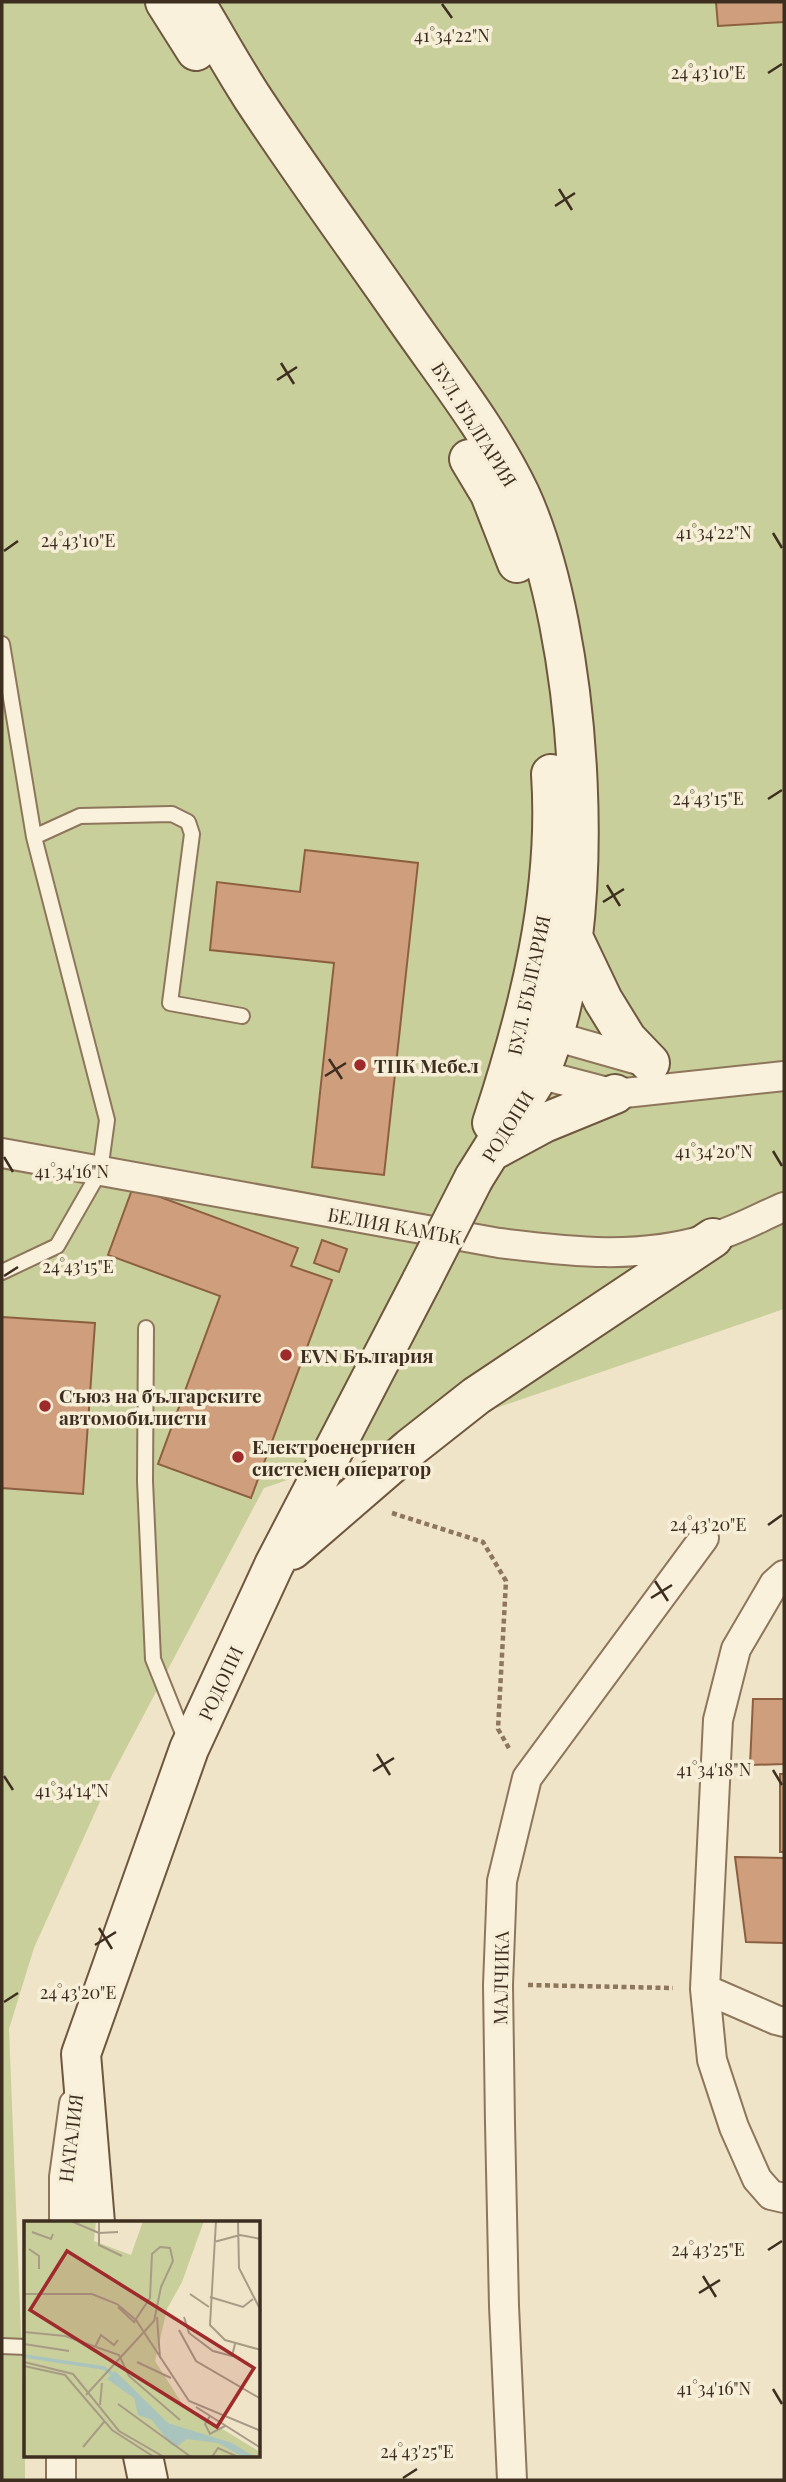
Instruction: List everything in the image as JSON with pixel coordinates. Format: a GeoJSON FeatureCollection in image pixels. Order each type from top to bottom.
{"type":"FeatureCollection","features":[{"type":"Feature","properties":{"kind":"street","name":"БУЛ. БЪЛГАРИЯ"},"geometry":{"type":"LineString","coordinates":[[165,2],[227,101],[455,435],[490,494],[517,561],[537,635],[552,789],[549,869],[536,961],[538,1031],[525,1070]]}},
{"type":"Feature","properties":{"kind":"street","name":"БУЛ. БЪЛГАРИЯ"},"geometry":{"type":"LineString","coordinates":[[195,2],[252,96],[481,426],[520,494],[543,558],[561,632],[571,710],[577,794],[578,878],[564,999],[538,1031]]}},
{"type":"Feature","properties":{"kind":"street"},"geometry":{"type":"LineString","coordinates":[[573,937],[603,1000],[627,1040],[650,1063]]}},
{"type":"Feature","properties":{"kind":"street"},"geometry":{"type":"LineString","coordinates":[[538,1031],[650,1063],[704,1084]]}},
{"type":"Feature","properties":{"kind":"street"},"geometry":{"type":"LineString","coordinates":[[525,1070],[615,1094]]}},
{"type":"Feature","properties":{"kind":"street","name":"РОДОПИ"},"geometry":{"type":"LineString","coordinates":[[95,2221],[81,2054],[189,1749],[274,1565],[482,1165],[525,1070]]}},
{"type":"Feature","properties":{"kind":"street"},"geometry":{"type":"LineString","coordinates":[[482,1165],[544,1123],[615,1094],[784,1076]]}},
{"type":"Feature","properties":{"kind":"street","name":"БЕЛИЯ КАМЪК"},"geometry":{"type":"LineString","coordinates":[[2,1153],[485,1241],[565,1251],[636,1253],[671,1248],[713,1238],[784,1207]]}},
{"type":"Feature","properties":{"kind":"street"},"geometry":{"type":"LineString","coordinates":[[274,1565],[371,1480],[476,1396],[713,1238]]}},
{"type":"Feature","properties":{"kind":"street","name":"МАЛЧИКА"},"geometry":{"type":"LineString","coordinates":[[512,2480],[504,2306],[498,1985],[502,1881],[527,1778],[704,1538]]}},
{"type":"Feature","properties":{"kind":"street"},"geometry":{"type":"LineString","coordinates":[[784,1575],[774,1584],[736,1650],[718,1720],[705,1989],[712,2060],[734,2127],[757,2179],[771,2195],[784,2198]]}},
{"type":"Feature","properties":{"kind":"street"},"geometry":{"type":"LineString","coordinates":[[705,1989],[784,2022]]}},
{"type":"Feature","properties":{"kind":"street","name":"НАТАЛИЯ"},"geometry":{"type":"LineString","coordinates":[[64,2221],[64,2177],[81,2054]]}},
{"type":"Feature","properties":{"kind":"street"},"geometry":{"type":"LineString","coordinates":[[61,2458],[61,2480]]}},
{"type":"Feature","properties":{"kind":"street"},"geometry":{"type":"LineString","coordinates":[[143,2458],[148,2480]]}},
{"type":"Feature","properties":{"kind":"lane"},"geometry":{"type":"LineString","coordinates":[[2,644],[34,837],[107,1120],[100,1171],[57,1246],[2,1272]]}},
{"type":"Feature","properties":{"kind":"lane"},"geometry":{"type":"LineString","coordinates":[[34,837],[80,816],[172,814],[188,821],[192,834],[170,1003],[242,1016]]}},
{"type":"Feature","properties":{"kind":"lane"},"geometry":{"type":"LineString","coordinates":[[146,1328],[145,1481],[153,1658],[189,1749]]}},
{"type":"Feature","properties":{"kind":"lane"},"geometry":{"type":"LineString","coordinates":[[2,2346],[24,2347]]}},
{"type":"Feature","properties":{"kind":"path"},"geometry":{"type":"LineString","coordinates":[[387,1511],[483,1542],[506,1581],[498,1729],[527,1778]]}},
{"type":"Feature","properties":{"kind":"path"},"geometry":{"type":"LineString","coordinates":[[498,1985],[705,1989]]}},
{"type":"Feature","properties":{"kind":"green space"},"geometry":{"type":"Polygon","coordinates":[[[2,2],[784,2],[784,1309],[264,1488],[111,1777],[34,1948],[9,2029],[25,2480],[2,2480],[2,2]]]}},
{"type":"Feature","properties":{"kind":"building"},"geometry":{"type":"Polygon","coordinates":[[[716,2],[784,2],[784,22],[718,26],[716,2]]]}},
{"type":"Feature","properties":{"kind":"building","name":"ТПК Мебел"},"geometry":{"type":"Polygon","coordinates":[[[305,850],[418,863],[384,1175],[312,1167],[334,963],[210,950],[217,882],[300,892],[305,850]]]}},
{"type":"Feature","properties":{"kind":"building"},"geometry":{"type":"Polygon","coordinates":[[[133,1187],[298,1248],[291,1266],[332,1280],[251,1498],[158,1464],[220,1296],[108,1255],[133,1187]]]}},
{"type":"Feature","properties":{"kind":"building"},"geometry":{"type":"Polygon","coordinates":[[[322,1240],[347,1249],[339,1272],[314,1263],[322,1240]]]}},
{"type":"Feature","properties":{"kind":"building","name":"Съюз на българските автомобилисти"},"geometry":{"type":"Polygon","coordinates":[[[2,1317],[95,1323],[83,1494],[2,1488],[2,1317]]]}},
{"type":"Feature","properties":{"kind":"building"},"geometry":{"type":"Polygon","coordinates":[[[753,1699],[784,1699],[784,1764],[750,1765],[753,1699]]]}},
{"type":"Feature","properties":{"kind":"building"},"geometry":{"type":"Polygon","coordinates":[[[780,1774],[784,1774],[784,1852],[780,1852],[780,1774]]]}},
{"type":"Feature","properties":{"kind":"building"},"geometry":{"type":"Polygon","coordinates":[[[735,1857],[784,1858],[784,1943],[746,1942],[735,1857]]]}},
{"type":"Feature","properties":{"kind":"place","name":"ТПК Мебел"},"geometry":{"type":"Point","coordinates":[360,1065]}},
{"type":"Feature","properties":{"kind":"place","name":"EVN България"},"geometry":{"type":"Point","coordinates":[286,1355]}},
{"type":"Feature","properties":{"kind":"place","name":"Съюз на българските автомобилисти"},"geometry":{"type":"Point","coordinates":[45,1406]}},
{"type":"Feature","properties":{"kind":"place","name":"Електроенергиен системен оператор"},"geometry":{"type":"Point","coordinates":[238,1457]}}]}
